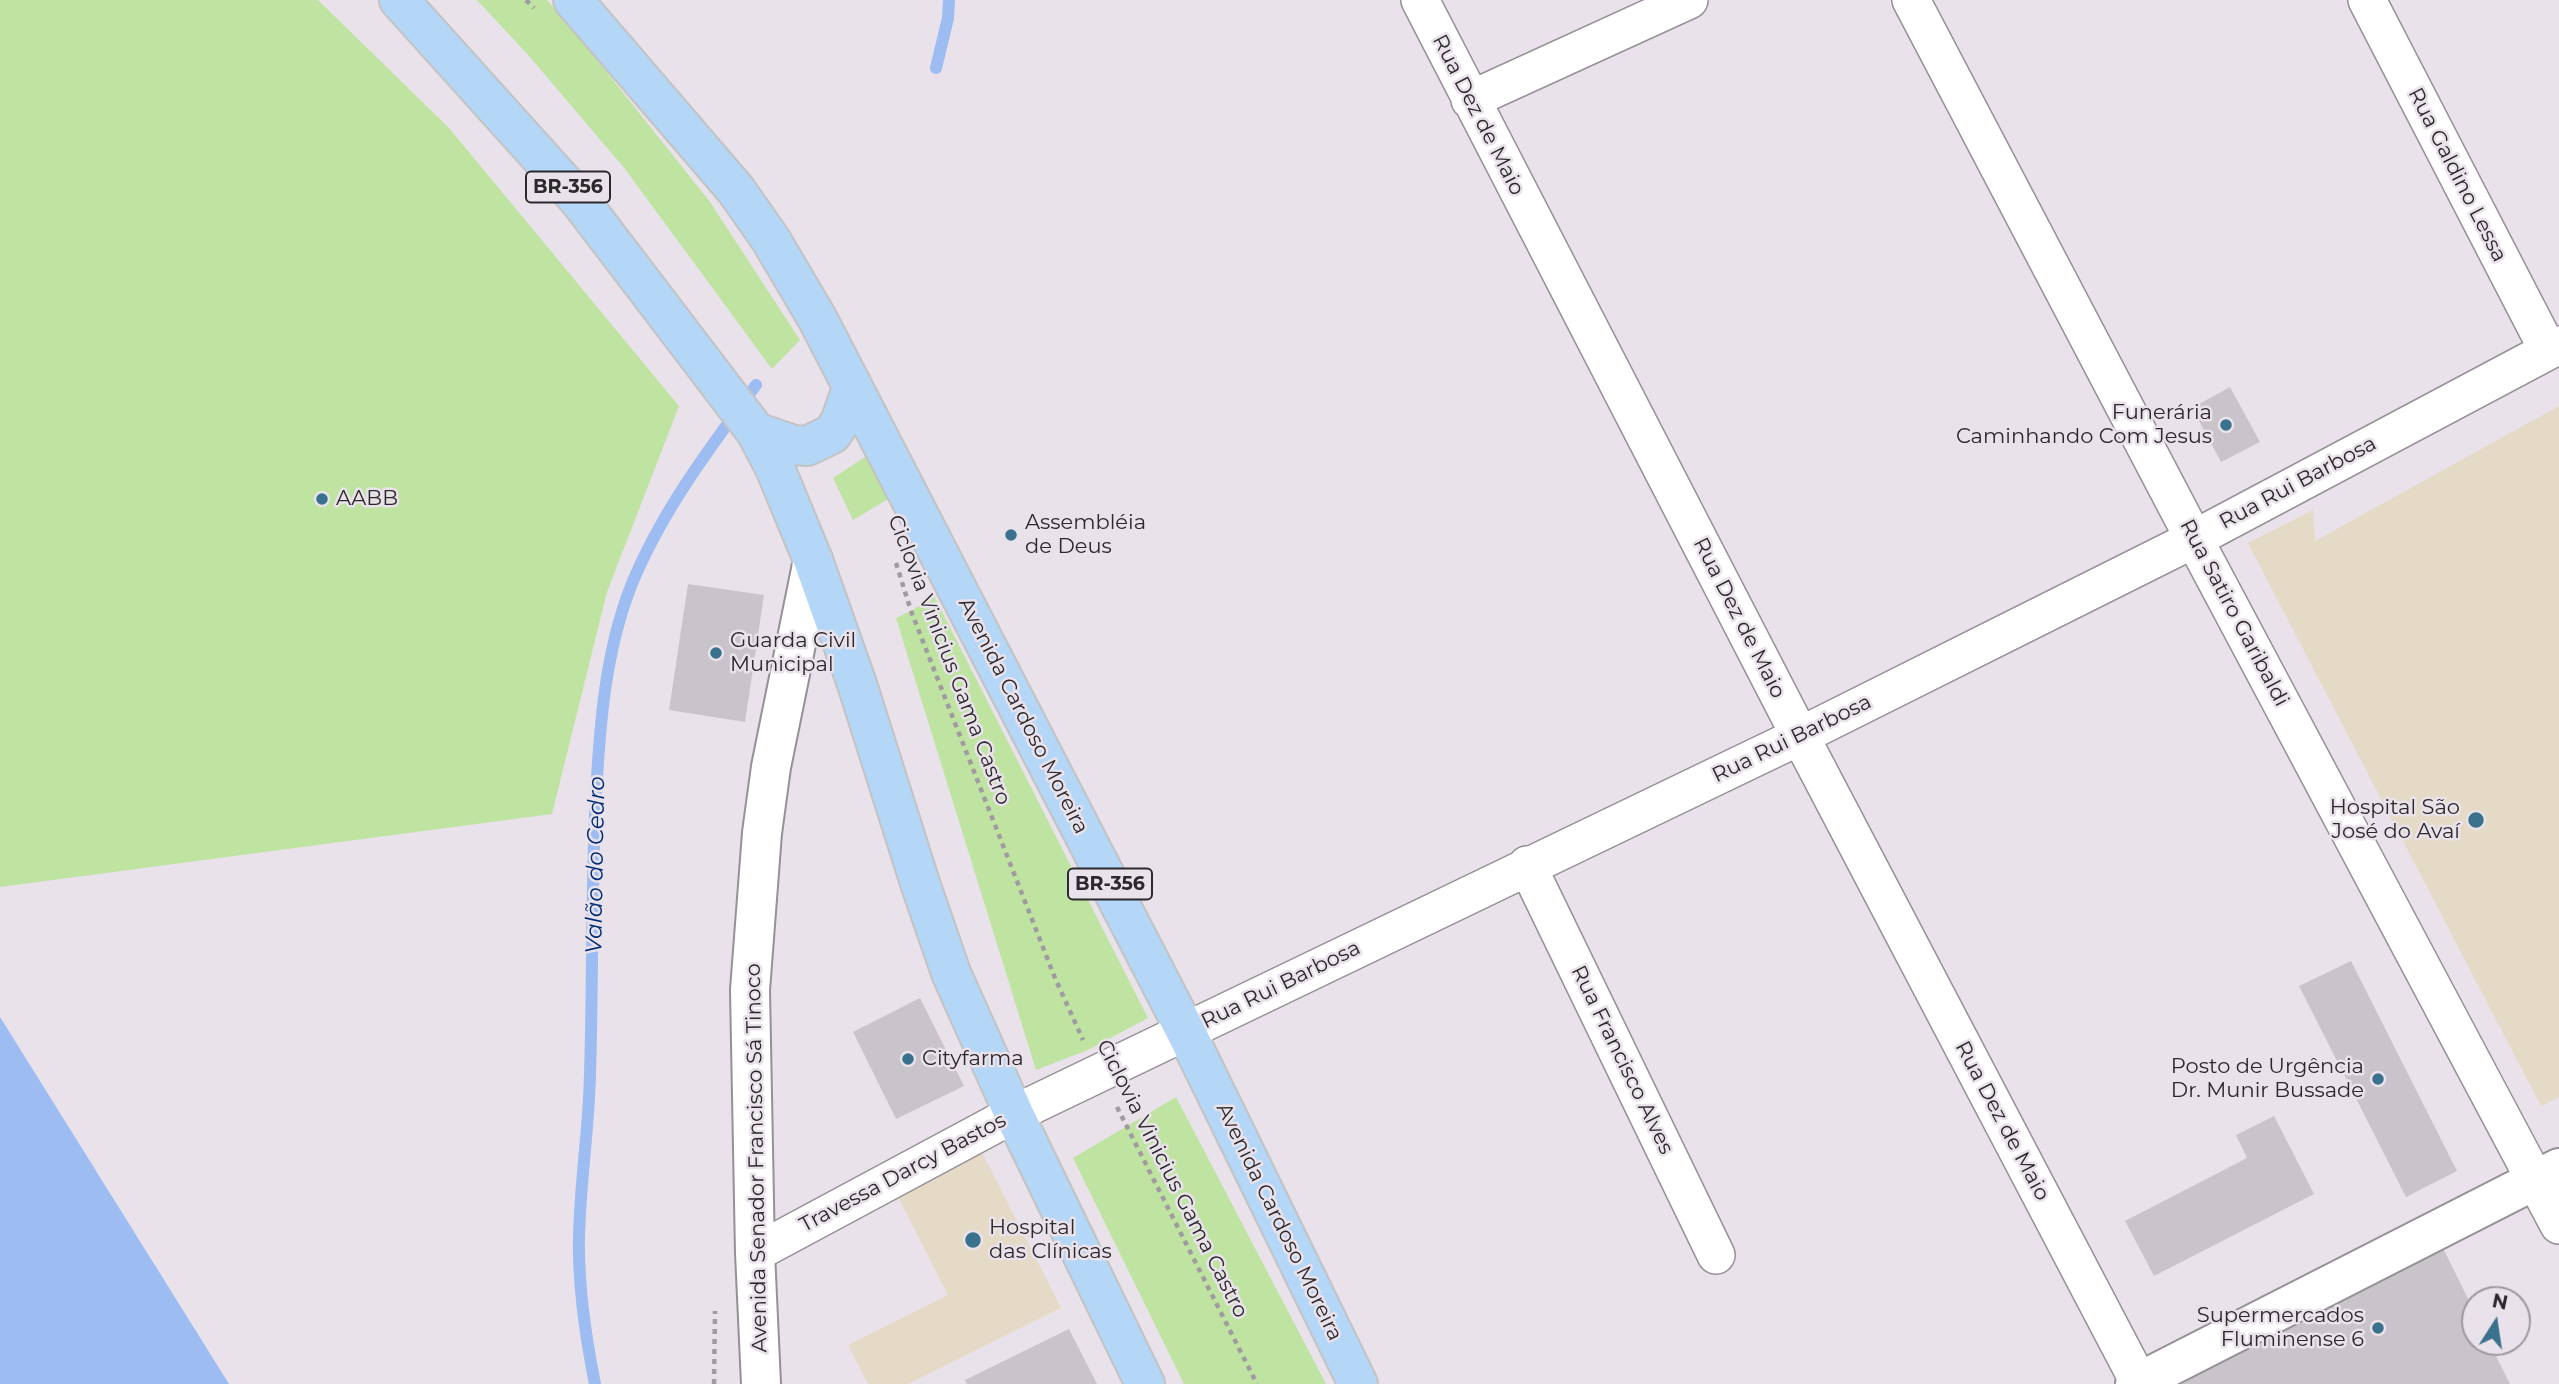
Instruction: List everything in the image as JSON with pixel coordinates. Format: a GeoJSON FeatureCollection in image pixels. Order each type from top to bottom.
{"type":"FeatureCollection","features":[{"type":"Feature","properties":{"kind":"highway","name":"BR-356"},"geometry":{"type":"LineString","coordinates":[[399,0],[580,201],[755,431],[775,468],[813,560],[866,710],[951,973],[1014,1114],[1145,1384]]}},
{"type":"Feature","properties":{"kind":"highway","name":"BR-356"},"geometry":{"type":"LineString","coordinates":[[573,0],[736,190],[771,240],[817,318],[852,388]]}},
{"type":"Feature","properties":{"kind":"highway"},"geometry":{"type":"LineString","coordinates":[[755,431],[794,445],[807,446],[832,433],[840,422],[852,388]]}},
{"type":"Feature","properties":{"kind":"highway","name":"Avenida Cardoso Moreira"},"geometry":{"type":"LineString","coordinates":[[852,388],[938,549],[1186,1032],[1358,1384]]}},
{"type":"Feature","properties":{"kind":"street","name":"Rua Dez de Maio"},"geometry":{"type":"LineString","coordinates":[[1420,0],[2138,1383]]}},
{"type":"Feature","properties":{"kind":"street"},"geometry":{"type":"LineString","coordinates":[[1470,100],[1689,0]]}},
{"type":"Feature","properties":{"kind":"street","name":"Rua Satiro Garibaldi"},"geometry":{"type":"LineString","coordinates":[[1911,0],[2194,539],[2548,1174],[2559,1225]]}},
{"type":"Feature","properties":{"kind":"street","name":"Rua Galdino Lessa"},"geometry":{"type":"LineString","coordinates":[[2367,0],[2553,347]]}},
{"type":"Feature","properties":{"kind":"street","name":"Rua Rui Barbosa"},"geometry":{"type":"LineString","coordinates":[[1014,1114],[1800,736],[2194,539],[2553,347]]}},
{"type":"Feature","properties":{"kind":"street","name":"Avenida Senador Francisco Sá Tinoco"},"geometry":{"type":"LineString","coordinates":[[761,1384],[755,1253],[750,990],[762,833],[771,767],[813,560]]}},
{"type":"Feature","properties":{"kind":"street","name":"Rua Francisco Alves"},"geometry":{"type":"LineString","coordinates":[[1527,865],[1716,1255]]}},
{"type":"Feature","properties":{"kind":"street","name":"Travessa Darcy Bastos"},"geometry":{"type":"LineString","coordinates":[[755,1253],[1014,1114]]}},
{"type":"Feature","properties":{"kind":"street"},"geometry":{"type":"LineString","coordinates":[[2138,1383],[2548,1174]]}},
{"type":"Feature","properties":{"kind":"path"},"geometry":{"type":"LineString","coordinates":[[526,0],[536,10]]}},
{"type":"Feature","properties":{"kind":"path","name":"Ciclovia Vinicius Gama Castro"},"geometry":{"type":"LineString","coordinates":[[894,557],[911,611],[1050,965],[1100,1073],[1257,1384]]}},
{"type":"Feature","properties":{"kind":"shaded area","name":"Hospital São José do Avaí"},"geometry":{"type":"Polygon","coordinates":[[[2559,406],[2559,1097],[2541,1106],[2248,543],[2313,510],[2315,541],[2559,406]]]}},
{"type":"Feature","properties":{"kind":"shaded area","name":"Hospital das Clínicas"},"geometry":{"type":"Polygon","coordinates":[[[977,1143],[1061,1308],[908,1384],[868,1384],[848,1345],[948,1295],[892,1185],[977,1143]]]}},
{"type":"Feature","properties":{"kind":"green space","name":"AABB"},"geometry":{"type":"Polygon","coordinates":[[[0,0],[318,0],[449,128],[679,406],[607,592],[552,814],[0,887],[0,0]]]}},
{"type":"Feature","properties":{"kind":"green space"},"geometry":{"type":"Polygon","coordinates":[[[477,0],[547,0],[570,26],[710,202],[800,340],[772,369],[625,169],[529,56],[477,0]]]}},
{"type":"Feature","properties":{"kind":"green space"},"geometry":{"type":"Polygon","coordinates":[[[871,453],[895,495],[853,520],[833,478],[871,453]]]}},
{"type":"Feature","properties":{"kind":"green space"},"geometry":{"type":"Polygon","coordinates":[[[934,596],[1148,1018],[1088,1050],[1036,1070],[896,618],[934,596]]]}},
{"type":"Feature","properties":{"kind":"green space"},"geometry":{"type":"Polygon","coordinates":[[[1176,1097],[1326,1384],[1184,1384],[1073,1158],[1176,1097]]]}},
{"type":"Feature","properties":{"kind":"water"},"geometry":{"type":"Polygon","coordinates":[[[0,1017],[229,1384],[0,1384],[0,1017]]]}},
{"type":"Feature","properties":{"kind":"building","name":"Funerária Caminhando Com Jesus"},"geometry":{"type":"Polygon","coordinates":[[[2230,387],[2260,442],[2221,462],[2192,408],[2230,387]]]}},
{"type":"Feature","properties":{"kind":"building","name":"Guarda Civil Municipal"},"geometry":{"type":"Polygon","coordinates":[[[688,584],[764,595],[745,722],[669,710],[688,584]]]}},
{"type":"Feature","properties":{"kind":"building","name":"Posto de Urgência Dr. Munir Bussade"},"geometry":{"type":"Polygon","coordinates":[[[2351,961],[2457,1171],[2406,1197],[2299,986],[2351,961]]]}},
{"type":"Feature","properties":{"kind":"building","name":"Cityfarma"},"geometry":{"type":"Polygon","coordinates":[[[920,998],[964,1086],[896,1119],[853,1032],[920,998]]]}},
{"type":"Feature","properties":{"kind":"building"},"geometry":{"type":"Polygon","coordinates":[[[2274,1116],[2314,1194],[2154,1276],[2125,1221],[2247,1158],[2236,1135],[2274,1116]]]}},
{"type":"Feature","properties":{"kind":"building","name":"Supermercados Fluminense 6"},"geometry":{"type":"Polygon","coordinates":[[[2444,1250],[2462,1286],[2461,1356],[2496,1356],[2510,1384],[2182,1384],[2179,1377],[2444,1250]]]}},
{"type":"Feature","properties":{"kind":"building"},"geometry":{"type":"Polygon","coordinates":[[[1069,1329],[1097,1384],[967,1384],[965,1380],[1069,1329]]]}},
{"type":"Feature","properties":{"kind":"waterway","name":"Valão do Cedro"},"geometry":{"type":"LineString","coordinates":[[936,68],[948,18],[949,0]]}},
{"type":"Feature","properties":{"kind":"waterway","name":"Valão do Cedro"},"geometry":{"type":"LineString","coordinates":[[595,1384],[583,1311],[579,1237],[589,1094],[596,794],[605,688],[622,611],[643,559],[687,482],[756,385]]}},
{"type":"Feature","properties":{"kind":"place","name":"Funerária Caminhando Com Jesus"},"geometry":{"type":"Point","coordinates":[2226,425]}},
{"type":"Feature","properties":{"kind":"place","name":"AABB"},"geometry":{"type":"Point","coordinates":[322,499]}},
{"type":"Feature","properties":{"kind":"place","name":"Assembléia de Deus"},"geometry":{"type":"Point","coordinates":[1011,535]}},
{"type":"Feature","properties":{"kind":"place","name":"Guarda Civil Municipal"},"geometry":{"type":"Point","coordinates":[716,653]}},
{"type":"Feature","properties":{"kind":"place","name":"Hospital São José do Avaí"},"geometry":{"type":"Point","coordinates":[2476,820]}},
{"type":"Feature","properties":{"kind":"place","name":"Cityfarma"},"geometry":{"type":"Point","coordinates":[908,1059]}},
{"type":"Feature","properties":{"kind":"place","name":"Posto de Urgência Dr. Munir Bussade"},"geometry":{"type":"Point","coordinates":[2378,1079]}},
{"type":"Feature","properties":{"kind":"place","name":"Hospital das Clínicas"},"geometry":{"type":"Point","coordinates":[973,1240]}},
{"type":"Feature","properties":{"kind":"place","name":"Supermercados Fluminense 6"},"geometry":{"type":"Point","coordinates":[2378,1328]}}]}
